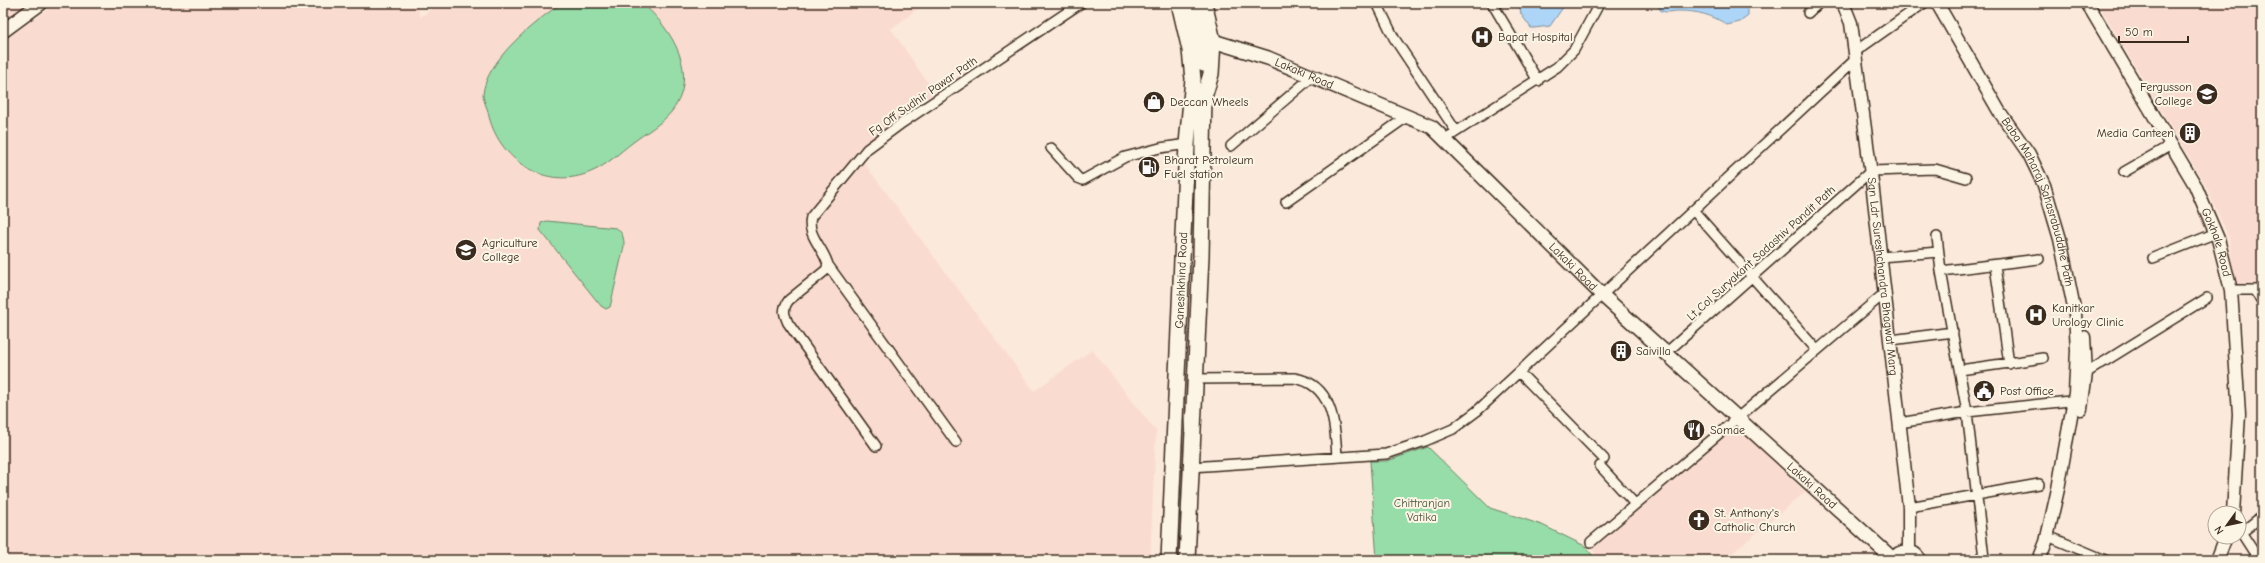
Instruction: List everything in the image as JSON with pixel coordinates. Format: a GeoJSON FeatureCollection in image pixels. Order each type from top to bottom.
{"type":"FeatureCollection","features":[{"type":"Feature","properties":{"kind":"main road"},"geometry":{"type":"LineString","coordinates":[[3,31],[41,3]]}},
{"type":"Feature","properties":{"kind":"main road","name":"Ganeshkhind Road"},"geometry":{"type":"LineString","coordinates":[[1169,3],[1198,98],[1205,142],[1187,560]]}},
{"type":"Feature","properties":{"kind":"main road"},"geometry":{"type":"LineString","coordinates":[[1179,3],[1190,50],[1193,79],[1198,98]]}},
{"type":"Feature","properties":{"kind":"main road"},"geometry":{"type":"LineString","coordinates":[[1192,3],[1203,50],[1198,98]]}},
{"type":"Feature","properties":{"kind":"main road","name":"Ganeshkhind Road"},"geometry":{"type":"LineString","coordinates":[[1169,560],[1187,144],[1198,98],[1211,74],[1213,40],[1204,3]]}},
{"type":"Feature","properties":{"kind":"main road","name":"Lakaki Road"},"geometry":{"type":"LineString","coordinates":[[1213,40],[1268,58],[1432,127],[1602,295],[1738,416],[1893,560]]}},
{"type":"Feature","properties":{"kind":"main road"},"geometry":{"type":"LineString","coordinates":[[1893,560],[1900,553],[1910,552],[1920,560]]}},
{"type":"Feature","properties":{"kind":"street","name":"Fg Off Sudhir Pawar Path"},"geometry":{"type":"LineString","coordinates":[[956,442],[828,265],[811,232],[809,224],[811,217],[867,149],[902,123],[1081,3]]}},
{"type":"Feature","properties":{"kind":"street"},"geometry":{"type":"LineString","coordinates":[[1377,3],[1394,38],[1456,131]]}},
{"type":"Feature","properties":{"kind":"street"},"geometry":{"type":"LineString","coordinates":[[1492,3],[1538,81]]}},
{"type":"Feature","properties":{"kind":"street"},"geometry":{"type":"LineString","coordinates":[[1808,13],[1819,3]]}},
{"type":"Feature","properties":{"kind":"street","name":"Sqn Ldr Sureshchandra Bhagwat Marg"},"geometry":{"type":"LineString","coordinates":[[1843,3],[1851,23],[1856,54],[1886,292],[1909,507],[1910,552]]}},
{"type":"Feature","properties":{"kind":"street"},"geometry":{"type":"LineString","coordinates":[[1191,467],[1386,454],[1425,441],[1453,429],[1477,411],[1602,295],[1856,54],[1924,3]]}},
{"type":"Feature","properties":{"kind":"street","name":"Baba Maharaj Sahasrabuddhe Path"},"geometry":{"type":"LineString","coordinates":[[1937,3],[1999,111],[2029,154],[2044,185],[2083,312],[2086,373],[2078,400],[2046,542],[2039,560]]}},
{"type":"Feature","properties":{"kind":"street","name":"Baba Maharaj Sahasrabuddhe Path"},"geometry":{"type":"LineString","coordinates":[[1947,3],[2006,107],[2036,150],[2052,182],[2069,266],[2075,313],[2078,400],[2055,538],[2048,560]]}},
{"type":"Feature","properties":{"kind":"street","name":"Gokhale Road"},"geometry":{"type":"LineString","coordinates":[[2087,3],[2195,185],[2216,233],[2231,290],[2239,414],[2233,505]]}},
{"type":"Feature","properties":{"kind":"street"},"geometry":{"type":"LineString","coordinates":[[1445,139],[1538,81],[1557,67],[1574,50],[1599,4]]}},
{"type":"Feature","properties":{"kind":"street"},"geometry":{"type":"LineString","coordinates":[[1231,146],[1313,76]]}},
{"type":"Feature","properties":{"kind":"street"},"geometry":{"type":"LineString","coordinates":[[1286,202],[1408,116]]}},
{"type":"Feature","properties":{"kind":"street"},"geometry":{"type":"LineString","coordinates":[[1050,148],[1078,178],[1083,180],[1125,157],[1160,148],[1187,144]]}},
{"type":"Feature","properties":{"kind":"street"},"geometry":{"type":"LineString","coordinates":[[2124,172],[2171,145]]}},
{"type":"Feature","properties":{"kind":"street"},"geometry":{"type":"LineString","coordinates":[[1871,172],[1935,169],[1966,178]]}},
{"type":"Feature","properties":{"kind":"street","name":"Lt Col Suryakant Sadashiv Pandit Path"},"geometry":{"type":"LineString","coordinates":[[1667,352],[1871,172]]}},
{"type":"Feature","properties":{"kind":"street"},"geometry":{"type":"LineString","coordinates":[[1693,210],[1816,349]]}},
{"type":"Feature","properties":{"kind":"street"},"geometry":{"type":"LineString","coordinates":[[2153,258],[2216,233]]}},
{"type":"Feature","properties":{"kind":"street"},"geometry":{"type":"LineString","coordinates":[[1937,237],[1941,271],[1967,412],[1984,558],[1982,560]]}},
{"type":"Feature","properties":{"kind":"street"},"geometry":{"type":"LineString","coordinates":[[1881,257],[1938,252]]}},
{"type":"Feature","properties":{"kind":"street"},"geometry":{"type":"LineString","coordinates":[[1941,271],[1995,266],[2040,259]]}},
{"type":"Feature","properties":{"kind":"street"},"geometry":{"type":"LineString","coordinates":[[828,265],[826,270],[789,300],[785,306],[784,313],[788,323],[876,446]]}},
{"type":"Feature","properties":{"kind":"street"},"geometry":{"type":"LineString","coordinates":[[1995,266],[2010,364]]}},
{"type":"Feature","properties":{"kind":"street"},"geometry":{"type":"LineString","coordinates":[[2231,290],[2258,290],[2262,301]]}},
{"type":"Feature","properties":{"kind":"street"},"geometry":{"type":"LineString","coordinates":[[1591,542],[1816,349],[1886,292]]}},
{"type":"Feature","properties":{"kind":"street"},"geometry":{"type":"LineString","coordinates":[[2086,373],[2208,298]]}},
{"type":"Feature","properties":{"kind":"street"},"geometry":{"type":"LineString","coordinates":[[1891,340],[1953,332]]}},
{"type":"Feature","properties":{"kind":"street"},"geometry":{"type":"LineString","coordinates":[[1960,370],[2010,364],[2043,358]]}},
{"type":"Feature","properties":{"kind":"street"},"geometry":{"type":"LineString","coordinates":[[1519,372],[1602,463],[1635,504]]}},
{"type":"Feature","properties":{"kind":"street"},"geometry":{"type":"LineString","coordinates":[[1195,379],[1294,378],[1308,380],[1323,393],[1333,420],[1337,457]]}},
{"type":"Feature","properties":{"kind":"street"},"geometry":{"type":"LineString","coordinates":[[1899,423],[1967,412],[2078,400]]}},
{"type":"Feature","properties":{"kind":"street"},"geometry":{"type":"LineString","coordinates":[[1909,507],[2039,484]]}},
{"type":"Feature","properties":{"kind":"street"},"geometry":{"type":"LineString","coordinates":[[2247,526],[2262,516]]}},
{"type":"Feature","properties":{"kind":"street"},"geometry":{"type":"LineString","coordinates":[[2055,538],[2105,560]]}},
{"type":"Feature","properties":{"kind":"street"},"geometry":{"type":"LineString","coordinates":[[2247,542],[2259,560]]}},
{"type":"Feature","properties":{"kind":"street"},"geometry":{"type":"LineString","coordinates":[[2217,560],[2223,545]]}},
{"type":"Feature","properties":{"kind":"shaded area"},"geometry":{"type":"Polygon","coordinates":[[[3,3],[31,3],[3,23],[3,3]]]}},
{"type":"Feature","properties":{"kind":"shaded area","name":"Agriculture College"},"geometry":{"type":"Polygon","coordinates":[[[57,3],[415,3],[421,17],[439,3],[925,3],[891,29],[934,92],[855,151],[1034,391],[1092,350],[1156,431],[1150,560],[3,560],[3,41],[57,3]]]}},
{"type":"Feature","properties":{"kind":"shaded area","name":"Fergusson College"},"geometry":{"type":"Polygon","coordinates":[[[2098,3],[2262,3],[2262,285],[2235,285],[2229,238],[2206,186],[2098,3]]]}},
{"type":"Feature","properties":{"kind":"shaded area","name":"St. Anthony's Catholic Church"},"geometry":{"type":"Polygon","coordinates":[[[1737,426],[1805,492],[1724,560],[1601,560],[1592,549],[1737,426]]]}},
{"type":"Feature","properties":{"kind":"green space"},"geometry":{"type":"Polygon","coordinates":[[[562,3],[642,3],[663,26],[672,39],[679,53],[683,67],[683,82],[680,97],[672,111],[659,124],[608,162],[593,171],[575,177],[558,178],[541,174],[526,167],[513,157],[502,144],[493,129],[483,95],[486,82],[492,69],[513,43],[539,20],[562,3]]]}},
{"type":"Feature","properties":{"kind":"green space"},"geometry":{"type":"Polygon","coordinates":[[[547,221],[616,228],[622,234],[624,246],[610,307],[606,309],[601,306],[540,230],[541,223],[547,221]]]}},
{"type":"Feature","properties":{"kind":"green space","name":"Chittranjan Vatika"},"geometry":{"type":"Polygon","coordinates":[[[1428,447],[1490,508],[1542,525],[1585,546],[1596,560],[1377,560],[1370,461],[1387,461],[1428,447]]]}},
{"type":"Feature","properties":{"kind":"water"},"geometry":{"type":"Polygon","coordinates":[[[1519,3],[1566,3],[1550,26],[1531,28],[1521,14],[1519,3]]]}},
{"type":"Feature","properties":{"kind":"water"},"geometry":{"type":"Polygon","coordinates":[[[1657,3],[1743,3],[1748,9],[1748,16],[1740,22],[1727,25],[1710,16],[1698,13],[1686,11],[1661,11],[1657,3]]]}},
{"type":"Feature","properties":{"kind":"place","name":"Bapat Hospital"},"geometry":{"type":"Point","coordinates":[1482,37]}},
{"type":"Feature","properties":{"kind":"place","name":"Fergusson College"},"geometry":{"type":"Point","coordinates":[2207,94]}},
{"type":"Feature","properties":{"kind":"place","name":"Deccan Wheels"},"geometry":{"type":"Point","coordinates":[1154,102]}},
{"type":"Feature","properties":{"kind":"place","name":"Media Canteen"},"geometry":{"type":"Point","coordinates":[2190,133]}},
{"type":"Feature","properties":{"kind":"place","name":"Bharat Petroleum Fuel station"},"geometry":{"type":"Point","coordinates":[1149,167]}},
{"type":"Feature","properties":{"kind":"place","name":"Agriculture College"},"geometry":{"type":"Point","coordinates":[466,250]}},
{"type":"Feature","properties":{"kind":"place","name":"Kanitkar Urology Clinic"},"geometry":{"type":"Point","coordinates":[2036,315]}},
{"type":"Feature","properties":{"kind":"place","name":"Saivilla"},"geometry":{"type":"Point","coordinates":[1621,351]}},
{"type":"Feature","properties":{"kind":"place","name":"Post Office"},"geometry":{"type":"Point","coordinates":[1984,391]}},
{"type":"Feature","properties":{"kind":"place","name":"Somae"},"geometry":{"type":"Point","coordinates":[1694,430]}},
{"type":"Feature","properties":{"kind":"place","name":"St. Anthony's Catholic Church"},"geometry":{"type":"Point","coordinates":[1699,520]}}]}
